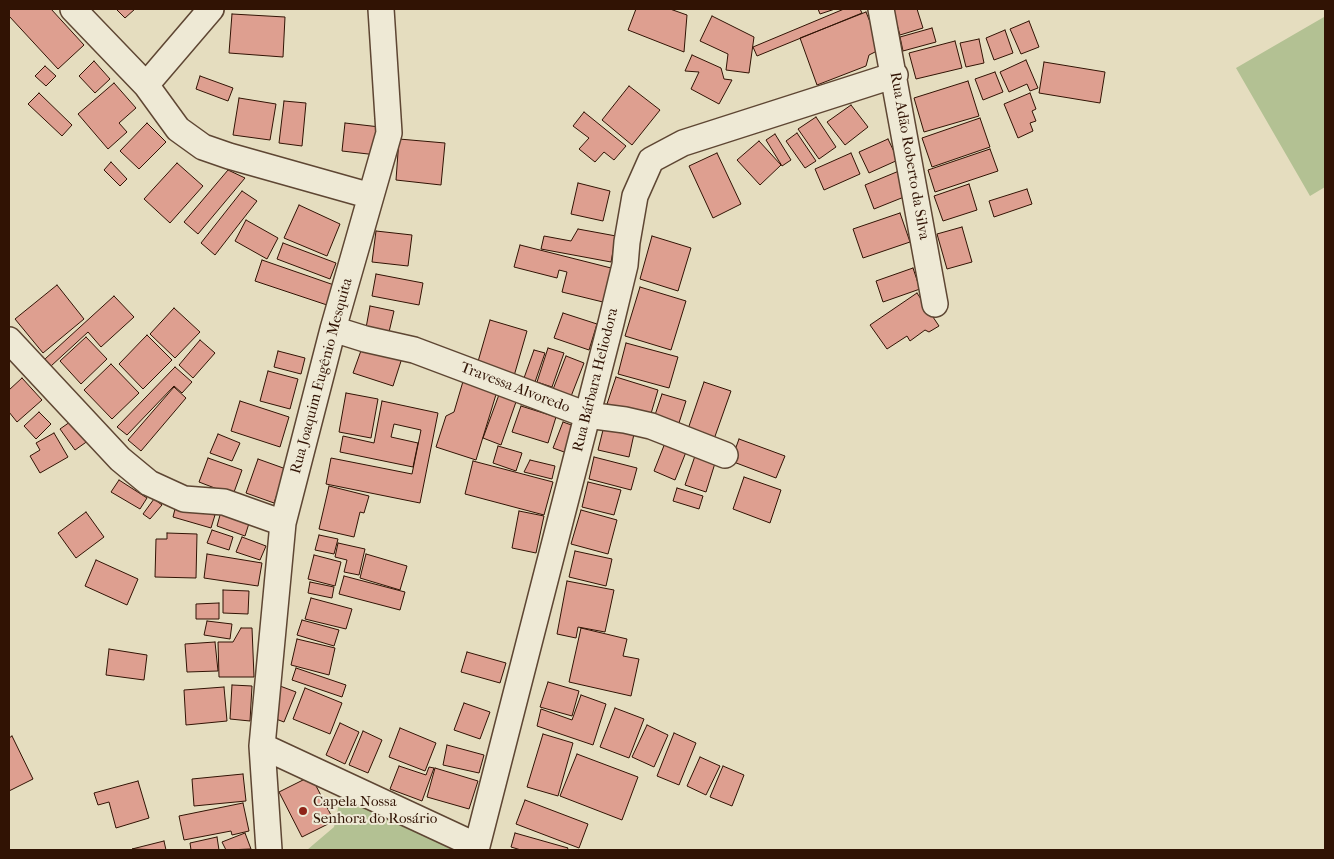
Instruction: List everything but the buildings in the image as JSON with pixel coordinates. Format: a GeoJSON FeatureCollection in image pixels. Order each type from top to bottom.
{"type":"FeatureCollection","features":[{"type":"Feature","properties":{"kind":"street"},"geometry":{"type":"LineString","coordinates":[[73,9],[146,85],[178,128],[203,147],[371,196]]}},
{"type":"Feature","properties":{"kind":"street"},"geometry":{"type":"LineString","coordinates":[[146,85],[211,9]]}},
{"type":"Feature","properties":{"kind":"street","name":"Rua Joaquim Eugênio Mesquita"},"geometry":{"type":"LineString","coordinates":[[269,850],[262,746],[283,523],[333,329],[390,134],[381,9]]}},
{"type":"Feature","properties":{"kind":"street","name":"Rua Adão Roberto da Silva"},"geometry":{"type":"LineString","coordinates":[[881,9],[935,304]]}},
{"type":"Feature","properties":{"kind":"street","name":"Rua Bárbara Heliodora"},"geometry":{"type":"LineString","coordinates":[[477,848],[625,265],[626,242],[635,196],[651,160],[683,143],[894,75]]}},
{"type":"Feature","properties":{"kind":"street","name":"Travessa Alvoredo"},"geometry":{"type":"LineString","coordinates":[[333,329],[364,339],[414,350],[587,415],[625,420],[650,426],[724,456]]}},
{"type":"Feature","properties":{"kind":"street"},"geometry":{"type":"LineString","coordinates":[[9,340],[120,460],[149,483],[184,499],[224,502],[283,523]]}},
{"type":"Feature","properties":{"kind":"street"},"geometry":{"type":"LineString","coordinates":[[262,746],[477,848]]}},
{"type":"Feature","properties":{"kind":"green space"},"geometry":{"type":"Polygon","coordinates":[[[1324,17],[1325,187],[1310,196],[1236,68],[1324,17]]]}},
{"type":"Feature","properties":{"kind":"green space"},"geometry":{"type":"Polygon","coordinates":[[[339,804],[358,805],[454,844],[453,850],[307,850],[334,827],[339,804]]]}},
{"type":"Feature","properties":{"kind":"place","name":"Capela Nossa Senhora do Rosário"},"geometry":{"type":"Point","coordinates":[303,811]}}]}
